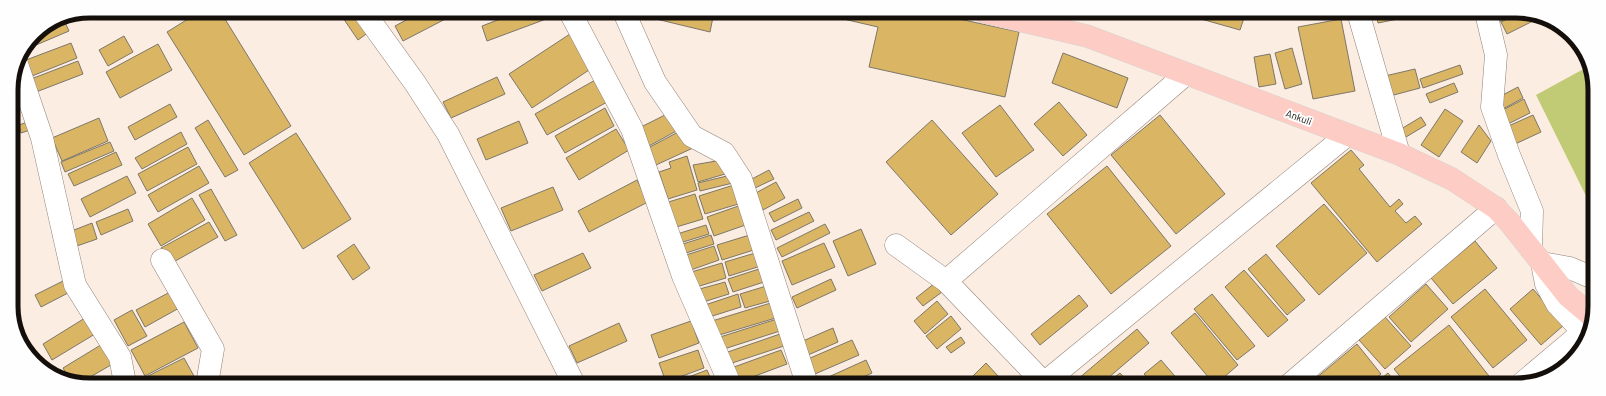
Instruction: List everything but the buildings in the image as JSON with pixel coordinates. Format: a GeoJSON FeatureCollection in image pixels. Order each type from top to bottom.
{"type":"FeatureCollection","features":[{"type":"Feature","properties":{"kind":"main road","name":"Ankuli"},"geometry":{"type":"LineString","coordinates":[[1015,18],[1087,36],[1399,154],[1452,179],[1496,208],[1511,224],[1568,296],[1586,324]]}},
{"type":"Feature","properties":{"kind":"street"},"geometry":{"type":"LineString","coordinates":[[368,18],[415,83],[448,134],[571,378]]}},
{"type":"Feature","properties":{"kind":"street"},"geometry":{"type":"LineString","coordinates":[[573,18],[632,129],[683,276],[727,378]]}},
{"type":"Feature","properties":{"kind":"street"},"geometry":{"type":"LineString","coordinates":[[627,18],[655,82],[692,136],[724,153],[741,179],[805,378]]}},
{"type":"Feature","properties":{"kind":"street"},"geometry":{"type":"LineString","coordinates":[[1360,18],[1399,154]]}},
{"type":"Feature","properties":{"kind":"street"},"geometry":{"type":"LineString","coordinates":[[1487,18],[1496,55],[1492,107],[1509,155],[1532,211],[1536,256],[1546,284],[1557,304],[1585,326]]}},
{"type":"Feature","properties":{"kind":"street"},"geometry":{"type":"LineString","coordinates":[[20,72],[42,138],[75,285],[120,357],[124,378]]}},
{"type":"Feature","properties":{"kind":"street"},"geometry":{"type":"LineString","coordinates":[[946,282],[1186,74]]}},
{"type":"Feature","properties":{"kind":"street"},"geometry":{"type":"LineString","coordinates":[[1051,378],[1347,135]]}},
{"type":"Feature","properties":{"kind":"street"},"geometry":{"type":"LineString","coordinates":[[1297,378],[1496,208]]}},
{"type":"Feature","properties":{"kind":"street"},"geometry":{"type":"LineString","coordinates":[[896,246],[946,282],[1038,378]]}},
{"type":"Feature","properties":{"kind":"street"},"geometry":{"type":"LineString","coordinates":[[1536,256],[1588,276]]}},
{"type":"Feature","properties":{"kind":"street"},"geometry":{"type":"LineString","coordinates":[[162,260],[213,349],[207,378]]}},
{"type":"Feature","properties":{"kind":"street"},"geometry":{"type":"LineString","coordinates":[[1529,377],[1583,332]]}},
{"type":"Feature","properties":{"kind":"shaded area"},"geometry":{"type":"Polygon","coordinates":[[[1584,68],[1587,76],[1588,90],[1588,200],[1536,95],[1584,68]]]}}]}
